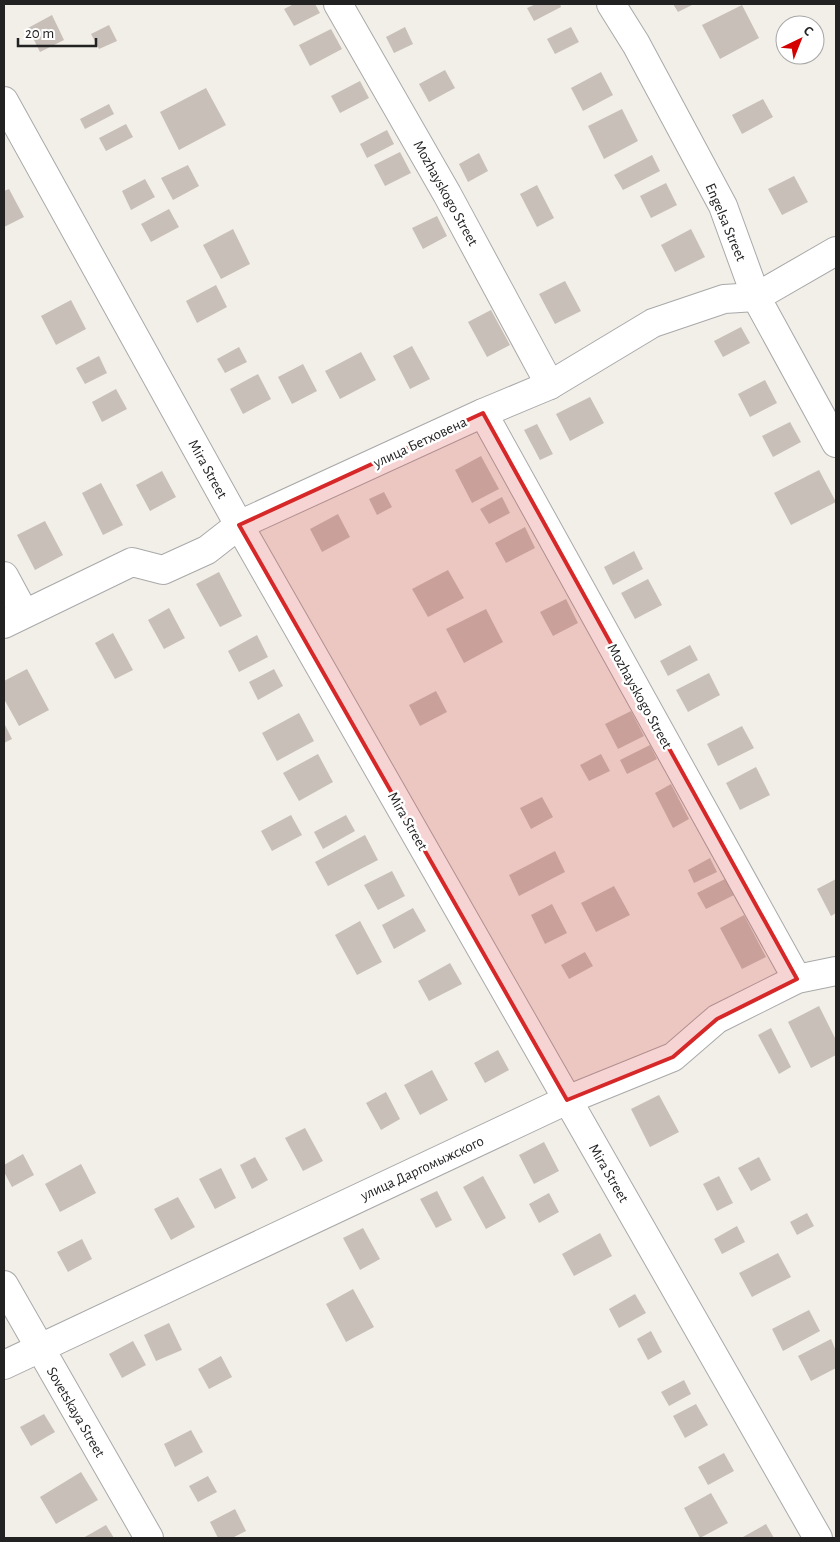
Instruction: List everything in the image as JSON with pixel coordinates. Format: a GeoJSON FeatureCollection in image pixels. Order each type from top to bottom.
{"type":"FeatureCollection","features":[{"type":"Feature","properties":{"kind":"street","name":"Mozhayskogo Street"},"geometry":{"type":"LineString","coordinates":[[338,4],[447,194],[550,385]]}},
{"type":"Feature","properties":{"kind":"street","name":"Engelsa Street"},"geometry":{"type":"LineString","coordinates":[[611,4],[636,44],[723,206],[756,297],[836,443]]}},
{"type":"Feature","properties":{"kind":"street","name":"Mira Street"},"geometry":{"type":"LineString","coordinates":[[4,101],[239,525],[818,1538]]}},
{"type":"Feature","properties":{"kind":"street","name":"улица Бетховена"},"geometry":{"type":"LineString","coordinates":[[14,618],[132,562],[163,570],[206,550],[239,525],[483,413],[550,385],[653,324],[724,299],[756,297],[836,251]]}},
{"type":"Feature","properties":{"kind":"street","name":"Mozhayskogo Street"},"geometry":{"type":"LineString","coordinates":[[483,413],[797,979]]}},
{"type":"Feature","properties":{"kind":"street"},"geometry":{"type":"LineString","coordinates":[[4,576],[14,618]]}},
{"type":"Feature","properties":{"kind":"street","name":"улица Даргомыжского"},"geometry":{"type":"LineString","coordinates":[[4,1365],[568,1100],[673,1057],[718,1019],[797,979],[836,971]]}},
{"type":"Feature","properties":{"kind":"street","name":"Sovetskaya Street"},"geometry":{"type":"LineString","coordinates":[[4,1285],[149,1538]]}},
{"type":"Feature","properties":{"kind":"highlighted area"},"geometry":{"type":"Polygon","coordinates":[[[483,413],[797,979],[717,1019],[673,1057],[567,1100],[239,525],[483,413]]]}},
{"type":"Feature","properties":{"kind":"building"},"geometry":{"type":"Polygon","coordinates":[[[294,4],[315,4],[320,13],[294,26],[284,9],[294,4]]]}},
{"type":"Feature","properties":{"kind":"building"},"geometry":{"type":"Polygon","coordinates":[[[536,4],[560,4],[561,7],[534,21],[527,8],[536,4]]]}},
{"type":"Feature","properties":{"kind":"building"},"geometry":{"type":"Polygon","coordinates":[[[673,4],[694,4],[678,12],[673,4]]]}},
{"type":"Feature","properties":{"kind":"building"},"geometry":{"type":"Polygon","coordinates":[[[742,5],[759,38],[720,59],[702,25],[742,5]]]}},
{"type":"Feature","properties":{"kind":"building"},"geometry":{"type":"Polygon","coordinates":[[[52,15],[64,40],[40,52],[28,28],[52,15]]]}},
{"type":"Feature","properties":{"kind":"building"},"geometry":{"type":"Polygon","coordinates":[[[109,25],[117,41],[99,49],[91,34],[109,25]]]}},
{"type":"Feature","properties":{"kind":"building"},"geometry":{"type":"Polygon","coordinates":[[[405,27],[413,44],[394,53],[386,37],[405,27]]]}},
{"type":"Feature","properties":{"kind":"building"},"geometry":{"type":"Polygon","coordinates":[[[571,27],[579,42],[555,54],[547,39],[571,27]]]}},
{"type":"Feature","properties":{"kind":"building"},"geometry":{"type":"Polygon","coordinates":[[[331,29],[342,49],[310,66],[299,45],[331,29]]]}},
{"type":"Feature","properties":{"kind":"building"},"geometry":{"type":"Polygon","coordinates":[[[445,70],[455,88],[429,102],[419,84],[445,70]]]}},
{"type":"Feature","properties":{"kind":"building"},"geometry":{"type":"Polygon","coordinates":[[[601,72],[613,95],[583,111],[571,88],[601,72]]]}},
{"type":"Feature","properties":{"kind":"building"},"geometry":{"type":"Polygon","coordinates":[[[360,81],[369,98],[340,113],[331,96],[360,81]]]}},
{"type":"Feature","properties":{"kind":"building"},"geometry":{"type":"Polygon","coordinates":[[[206,88],[226,125],[179,150],[160,112],[206,88]]]}},
{"type":"Feature","properties":{"kind":"building"},"geometry":{"type":"Polygon","coordinates":[[[763,99],[773,117],[742,134],[732,115],[763,99]]]}},
{"type":"Feature","properties":{"kind":"building"},"geometry":{"type":"Polygon","coordinates":[[[109,104],[114,114],[85,129],[80,119],[109,104]]]}},
{"type":"Feature","properties":{"kind":"building"},"geometry":{"type":"Polygon","coordinates":[[[622,109],[638,141],[604,159],[588,126],[622,109]]]}},
{"type":"Feature","properties":{"kind":"building"},"geometry":{"type":"Polygon","coordinates":[[[126,124],[133,137],[106,151],[99,138],[126,124]]]}},
{"type":"Feature","properties":{"kind":"building"},"geometry":{"type":"Polygon","coordinates":[[[387,130],[394,144],[367,158],[360,144],[387,130]]]}},
{"type":"Feature","properties":{"kind":"building"},"geometry":{"type":"Polygon","coordinates":[[[400,152],[411,173],[385,186],[374,165],[400,152]]]}},
{"type":"Feature","properties":{"kind":"building"},"geometry":{"type":"Polygon","coordinates":[[[479,153],[488,171],[468,182],[459,164],[479,153]]]}},
{"type":"Feature","properties":{"kind":"building"},"geometry":{"type":"Polygon","coordinates":[[[652,155],[660,171],[623,190],[614,175],[652,155]]]}},
{"type":"Feature","properties":{"kind":"building"},"geometry":{"type":"Polygon","coordinates":[[[188,165],[199,186],[173,200],[161,178],[188,165]]]}},
{"type":"Feature","properties":{"kind":"building"},"geometry":{"type":"Polygon","coordinates":[[[794,176],[808,202],[782,215],[768,189],[794,176]]]}},
{"type":"Feature","properties":{"kind":"building"},"geometry":{"type":"Polygon","coordinates":[[[145,179],[155,197],[131,210],[122,191],[145,179]]]}},
{"type":"Feature","properties":{"kind":"building"},"geometry":{"type":"Polygon","coordinates":[[[666,183],[677,205],[651,218],[640,196],[666,183]]]}},
{"type":"Feature","properties":{"kind":"building"},"geometry":{"type":"Polygon","coordinates":[[[537,185],[554,218],[537,227],[520,194],[537,185]]]}},
{"type":"Feature","properties":{"kind":"building"},"geometry":{"type":"Polygon","coordinates":[[[9,189],[24,217],[4,227],[4,191],[9,189]]]}},
{"type":"Feature","properties":{"kind":"building"},"geometry":{"type":"Polygon","coordinates":[[[169,209],[179,227],[151,242],[141,224],[169,209]]]}},
{"type":"Feature","properties":{"kind":"building"},"geometry":{"type":"Polygon","coordinates":[[[437,216],[447,236],[423,249],[412,228],[437,216]]]}},
{"type":"Feature","properties":{"kind":"building"},"geometry":{"type":"Polygon","coordinates":[[[233,229],[250,264],[221,279],[203,245],[233,229]]]}},
{"type":"Feature","properties":{"kind":"building"},"geometry":{"type":"Polygon","coordinates":[[[691,229],[705,257],[675,272],[661,245],[691,229]]]}},
{"type":"Feature","properties":{"kind":"building"},"geometry":{"type":"Polygon","coordinates":[[[565,281],[581,311],[555,324],[539,294],[565,281]]]}},
{"type":"Feature","properties":{"kind":"building"},"geometry":{"type":"Polygon","coordinates":[[[216,285],[227,307],[197,323],[186,301],[216,285]]]}},
{"type":"Feature","properties":{"kind":"building"},"geometry":{"type":"Polygon","coordinates":[[[71,300],[86,329],[56,345],[41,316],[71,300]]]}},
{"type":"Feature","properties":{"kind":"building"},"geometry":{"type":"Polygon","coordinates":[[[491,310],[510,345],[487,357],[468,322],[491,310]]]}},
{"type":"Feature","properties":{"kind":"building"},"geometry":{"type":"Polygon","coordinates":[[[741,327],[750,343],[723,357],[714,341],[741,327]]]}},
{"type":"Feature","properties":{"kind":"building"},"geometry":{"type":"Polygon","coordinates":[[[412,346],[430,379],[410,389],[393,356],[412,346]]]}},
{"type":"Feature","properties":{"kind":"building"},"geometry":{"type":"Polygon","coordinates":[[[239,347],[247,362],[225,373],[217,359],[239,347]]]}},
{"type":"Feature","properties":{"kind":"building"},"geometry":{"type":"Polygon","coordinates":[[[361,352],[376,380],[340,399],[325,371],[361,352]]]}},
{"type":"Feature","properties":{"kind":"building"},"geometry":{"type":"Polygon","coordinates":[[[99,356],[107,373],[85,384],[76,368],[99,356]]]}},
{"type":"Feature","properties":{"kind":"building"},"geometry":{"type":"Polygon","coordinates":[[[303,364],[317,391],[292,404],[278,377],[303,364]]]}},
{"type":"Feature","properties":{"kind":"building"},"geometry":{"type":"Polygon","coordinates":[[[258,374],[271,399],[243,414],[230,389],[258,374]]]}},
{"type":"Feature","properties":{"kind":"building"},"geometry":{"type":"Polygon","coordinates":[[[765,380],[777,403],[750,417],[738,394],[765,380]]]}},
{"type":"Feature","properties":{"kind":"building"},"geometry":{"type":"Polygon","coordinates":[[[116,389],[127,409],[102,422],[92,402],[116,389]]]}},
{"type":"Feature","properties":{"kind":"building"},"geometry":{"type":"Polygon","coordinates":[[[590,397],[604,423],[570,441],[556,414],[590,397]]]}},
{"type":"Feature","properties":{"kind":"building"},"geometry":{"type":"Polygon","coordinates":[[[790,422],[801,442],[773,457],[762,436],[790,422]]]}},
{"type":"Feature","properties":{"kind":"building"},"geometry":{"type":"Polygon","coordinates":[[[537,424],[553,454],[540,460],[524,430],[537,424]]]}},
{"type":"Feature","properties":{"kind":"building"},"geometry":{"type":"Polygon","coordinates":[[[481,456],[499,489],[472,503],[455,470],[481,456]]]}},
{"type":"Feature","properties":{"kind":"building"},"geometry":{"type":"Polygon","coordinates":[[[819,470],[836,502],[791,525],[774,493],[819,470]]]}},
{"type":"Feature","properties":{"kind":"building"},"geometry":{"type":"Polygon","coordinates":[[[162,471],[176,497],[150,511],[136,485],[162,471]]]}},
{"type":"Feature","properties":{"kind":"building"},"geometry":{"type":"Polygon","coordinates":[[[101,483],[123,525],[103,535],[82,493],[101,483]]]}},
{"type":"Feature","properties":{"kind":"building"},"geometry":{"type":"Polygon","coordinates":[[[384,492],[392,507],[377,515],[369,499],[384,492]]]}},
{"type":"Feature","properties":{"kind":"building"},"geometry":{"type":"Polygon","coordinates":[[[502,497],[510,513],[489,524],[480,509],[502,497]]]}},
{"type":"Feature","properties":{"kind":"building"},"geometry":{"type":"Polygon","coordinates":[[[338,514],[350,537],[322,552],[310,529],[338,514]]]}},
{"type":"Feature","properties":{"kind":"building"},"geometry":{"type":"Polygon","coordinates":[[[45,521],[63,555],[35,570],[17,535],[45,521]]]}},
{"type":"Feature","properties":{"kind":"building"},"geometry":{"type":"Polygon","coordinates":[[[525,527],[535,548],[506,563],[495,543],[525,527]]]}},
{"type":"Feature","properties":{"kind":"building"},"geometry":{"type":"Polygon","coordinates":[[[634,551],[643,569],[613,585],[604,567],[634,551]]]}},
{"type":"Feature","properties":{"kind":"building"},"geometry":{"type":"Polygon","coordinates":[[[448,570],[464,598],[428,617],[412,589],[448,570]]]}},
{"type":"Feature","properties":{"kind":"building"},"geometry":{"type":"Polygon","coordinates":[[[219,572],[242,616],[220,627],[196,584],[219,572]]]}},
{"type":"Feature","properties":{"kind":"building"},"geometry":{"type":"Polygon","coordinates":[[[648,579],[662,605],[635,619],[621,593],[648,579]]]}},
{"type":"Feature","properties":{"kind":"building"},"geometry":{"type":"Polygon","coordinates":[[[566,599],[578,623],[553,636],[540,612],[566,599]]]}},
{"type":"Feature","properties":{"kind":"building"},"geometry":{"type":"Polygon","coordinates":[[[169,608],[185,638],[164,649],[148,620],[169,608]]]}},
{"type":"Feature","properties":{"kind":"building"},"geometry":{"type":"Polygon","coordinates":[[[486,609],[503,642],[464,663],[446,629],[486,609]]]}},
{"type":"Feature","properties":{"kind":"building"},"geometry":{"type":"Polygon","coordinates":[[[113,633],[133,670],[115,679],[95,643],[113,633]]]}},
{"type":"Feature","properties":{"kind":"building"},"geometry":{"type":"Polygon","coordinates":[[[257,635],[268,657],[239,672],[228,651],[257,635]]]}},
{"type":"Feature","properties":{"kind":"building"},"geometry":{"type":"Polygon","coordinates":[[[690,645],[698,660],[668,676],[660,661],[690,645]]]}},
{"type":"Feature","properties":{"kind":"building"},"geometry":{"type":"Polygon","coordinates":[[[27,669],[49,710],[19,726],[4,699],[4,681],[27,669]]]}},
{"type":"Feature","properties":{"kind":"building"},"geometry":{"type":"Polygon","coordinates":[[[274,669],[283,686],[258,700],[249,682],[274,669]]]}},
{"type":"Feature","properties":{"kind":"building"},"geometry":{"type":"Polygon","coordinates":[[[709,673],[720,695],[688,712],[676,690],[709,673]]]}},
{"type":"Feature","properties":{"kind":"building"},"geometry":{"type":"Polygon","coordinates":[[[436,691],[447,712],[420,726],[409,705],[436,691]]]}},
{"type":"Feature","properties":{"kind":"building"},"geometry":{"type":"Polygon","coordinates":[[[631,711],[644,736],[618,749],[605,724],[631,711]]]}},
{"type":"Feature","properties":{"kind":"building"},"geometry":{"type":"Polygon","coordinates":[[[299,713],[314,741],[277,761],[262,733],[299,713]]]}},
{"type":"Feature","properties":{"kind":"building"},"geometry":{"type":"Polygon","coordinates":[[[4,723],[12,739],[4,743],[4,723]]]}},
{"type":"Feature","properties":{"kind":"building"},"geometry":{"type":"Polygon","coordinates":[[[742,726],[754,748],[718,766],[707,744],[742,726]]]}},
{"type":"Feature","properties":{"kind":"building"},"geometry":{"type":"Polygon","coordinates":[[[650,745],[657,759],[627,774],[620,760],[650,745]]]}},
{"type":"Feature","properties":{"kind":"building"},"geometry":{"type":"Polygon","coordinates":[[[318,754],[333,782],[299,801],[283,773],[318,754]]]}},
{"type":"Feature","properties":{"kind":"building"},"geometry":{"type":"Polygon","coordinates":[[[601,754],[610,771],[589,781],[580,765],[601,754]]]}},
{"type":"Feature","properties":{"kind":"building"},"geometry":{"type":"Polygon","coordinates":[[[756,767],[770,795],[740,810],[726,783],[756,767]]]}},
{"type":"Feature","properties":{"kind":"building"},"geometry":{"type":"Polygon","coordinates":[[[671,784],[689,819],[673,828],[655,793],[671,784]]]}},
{"type":"Feature","properties":{"kind":"building"},"geometry":{"type":"Polygon","coordinates":[[[542,797],[553,817],[531,829],[520,808],[542,797]]]}},
{"type":"Feature","properties":{"kind":"building"},"geometry":{"type":"Polygon","coordinates":[[[291,815],[302,835],[272,851],[261,831],[291,815]]]}},
{"type":"Feature","properties":{"kind":"building"},"geometry":{"type":"Polygon","coordinates":[[[346,815],[355,831],[323,849],[314,832],[346,815]]]}},
{"type":"Feature","properties":{"kind":"building"},"geometry":{"type":"Polygon","coordinates":[[[365,835],[378,860],[328,886],[315,862],[365,835]]]}},
{"type":"Feature","properties":{"kind":"building"},"geometry":{"type":"Polygon","coordinates":[[[555,851],[565,872],[519,896],[509,875],[555,851]]]}},
{"type":"Feature","properties":{"kind":"building"},"geometry":{"type":"Polygon","coordinates":[[[710,858],[717,872],[694,883],[688,870],[710,858]]]}},
{"type":"Feature","properties":{"kind":"building"},"geometry":{"type":"Polygon","coordinates":[[[392,871],[405,896],[378,910],[364,885],[392,871]]]}},
{"type":"Feature","properties":{"kind":"building"},"geometry":{"type":"Polygon","coordinates":[[[725,879],[734,895],[706,909],[697,893],[725,879]]]}},
{"type":"Feature","properties":{"kind":"building"},"geometry":{"type":"Polygon","coordinates":[[[836,879],[836,913],[831,916],[817,889],[836,879]]]}},
{"type":"Feature","properties":{"kind":"building"},"geometry":{"type":"Polygon","coordinates":[[[614,886],[630,915],[596,932],[581,903],[614,886]]]}},
{"type":"Feature","properties":{"kind":"building"},"geometry":{"type":"Polygon","coordinates":[[[552,904],[567,933],[545,944],[531,915],[552,904]]]}},
{"type":"Feature","properties":{"kind":"building"},"geometry":{"type":"Polygon","coordinates":[[[413,908],[426,931],[394,949],[382,925],[413,908]]]}},
{"type":"Feature","properties":{"kind":"building"},"geometry":{"type":"Polygon","coordinates":[[[744,915],[766,957],[742,969],[720,928],[744,915]]]}},
{"type":"Feature","properties":{"kind":"building"},"geometry":{"type":"Polygon","coordinates":[[[360,921],[382,962],[357,975],[335,935],[360,921]]]}},
{"type":"Feature","properties":{"kind":"building"},"geometry":{"type":"Polygon","coordinates":[[[585,952],[593,966],[569,979],[561,965],[585,952]]]}},
{"type":"Feature","properties":{"kind":"building"},"geometry":{"type":"Polygon","coordinates":[[[450,963],[462,984],[429,1001],[418,981],[450,963]]]}},
{"type":"Feature","properties":{"kind":"building"},"geometry":{"type":"Polygon","coordinates":[[[819,1006],[836,1040],[836,1055],[811,1068],[788,1022],[819,1006]]]}},
{"type":"Feature","properties":{"kind":"building"},"geometry":{"type":"Polygon","coordinates":[[[771,1028],[791,1067],[779,1074],[758,1035],[771,1028]]]}},
{"type":"Feature","properties":{"kind":"building"},"geometry":{"type":"Polygon","coordinates":[[[498,1050],[509,1070],[485,1083],[474,1063],[498,1050]]]}},
{"type":"Feature","properties":{"kind":"building"},"geometry":{"type":"Polygon","coordinates":[[[432,1070],[448,1100],[420,1115],[404,1085],[432,1070]]]}},
{"type":"Feature","properties":{"kind":"building"},"geometry":{"type":"Polygon","coordinates":[[[386,1092],[400,1119],[381,1130],[366,1103],[386,1092]]]}},
{"type":"Feature","properties":{"kind":"building"},"geometry":{"type":"Polygon","coordinates":[[[659,1095],[679,1132],[650,1147],[631,1109],[659,1095]]]}},
{"type":"Feature","properties":{"kind":"building"},"geometry":{"type":"Polygon","coordinates":[[[305,1128],[323,1161],[303,1171],[285,1138],[305,1128]]]}},
{"type":"Feature","properties":{"kind":"building"},"geometry":{"type":"Polygon","coordinates":[[[544,1142],[559,1171],[534,1184],[519,1155],[544,1142]]]}},
{"type":"Feature","properties":{"kind":"building"},"geometry":{"type":"Polygon","coordinates":[[[23,1154],[34,1175],[12,1187],[4,1172],[4,1165],[23,1154]]]}},
{"type":"Feature","properties":{"kind":"building"},"geometry":{"type":"Polygon","coordinates":[[[255,1157],[268,1180],[252,1189],[240,1165],[255,1157]]]}},
{"type":"Feature","properties":{"kind":"building"},"geometry":{"type":"Polygon","coordinates":[[[759,1157],[771,1180],[751,1191],[738,1168],[759,1157]]]}},
{"type":"Feature","properties":{"kind":"building"},"geometry":{"type":"Polygon","coordinates":[[[81,1164],[96,1193],[60,1212],[45,1184],[81,1164]]]}},
{"type":"Feature","properties":{"kind":"building"},"geometry":{"type":"Polygon","coordinates":[[[221,1168],[236,1198],[215,1209],[199,1179],[221,1168]]]}},
{"type":"Feature","properties":{"kind":"building"},"geometry":{"type":"Polygon","coordinates":[[[483,1176],[506,1218],[486,1229],[463,1187],[483,1176]]]}},
{"type":"Feature","properties":{"kind":"building"},"geometry":{"type":"Polygon","coordinates":[[[719,1176],[733,1203],[717,1211],[703,1184],[719,1176]]]}},
{"type":"Feature","properties":{"kind":"building"},"geometry":{"type":"Polygon","coordinates":[[[437,1191],[452,1220],[436,1228],[420,1199],[437,1191]]]}},
{"type":"Feature","properties":{"kind":"building"},"geometry":{"type":"Polygon","coordinates":[[[549,1193],[559,1212],[539,1223],[529,1204],[549,1193]]]}},
{"type":"Feature","properties":{"kind":"building"},"geometry":{"type":"Polygon","coordinates":[[[178,1197],[195,1227],[171,1240],[154,1209],[178,1197]]]}},
{"type":"Feature","properties":{"kind":"building"},"geometry":{"type":"Polygon","coordinates":[[[807,1213],[814,1226],[797,1235],[790,1222],[807,1213]]]}},
{"type":"Feature","properties":{"kind":"building"},"geometry":{"type":"Polygon","coordinates":[[[737,1226],[745,1242],[722,1254],[714,1239],[737,1226]]]}},
{"type":"Feature","properties":{"kind":"building"},"geometry":{"type":"Polygon","coordinates":[[[363,1228],[380,1259],[360,1270],[343,1238],[363,1228]]]}},
{"type":"Feature","properties":{"kind":"building"},"geometry":{"type":"Polygon","coordinates":[[[600,1233],[612,1256],[574,1276],[562,1254],[600,1233]]]}},
{"type":"Feature","properties":{"kind":"building"},"geometry":{"type":"Polygon","coordinates":[[[82,1239],[92,1259],[68,1272],[57,1252],[82,1239]]]}},
{"type":"Feature","properties":{"kind":"building"},"geometry":{"type":"Polygon","coordinates":[[[778,1253],[791,1277],[752,1297],[739,1273],[778,1253]]]}},
{"type":"Feature","properties":{"kind":"building"},"geometry":{"type":"Polygon","coordinates":[[[353,1289],[374,1327],[346,1342],[326,1304],[353,1289]]]}},
{"type":"Feature","properties":{"kind":"building"},"geometry":{"type":"Polygon","coordinates":[[[635,1294],[646,1313],[619,1328],[609,1309],[635,1294]]]}},
{"type":"Feature","properties":{"kind":"building"},"geometry":{"type":"Polygon","coordinates":[[[809,1310],[820,1331],[783,1351],[772,1329],[809,1310]]]}},
{"type":"Feature","properties":{"kind":"building"},"geometry":{"type":"Polygon","coordinates":[[[169,1323],[182,1350],[156,1361],[144,1335],[169,1323]]]}},
{"type":"Feature","properties":{"kind":"building"},"geometry":{"type":"Polygon","coordinates":[[[651,1331],[662,1352],[648,1360],[637,1339],[651,1331]]]}},
{"type":"Feature","properties":{"kind":"building"},"geometry":{"type":"Polygon","coordinates":[[[831,1339],[836,1351],[836,1368],[811,1381],[798,1356],[831,1339]]]}},
{"type":"Feature","properties":{"kind":"building"},"geometry":{"type":"Polygon","coordinates":[[[133,1341],[146,1365],[122,1378],[109,1354],[133,1341]]]}},
{"type":"Feature","properties":{"kind":"building"},"geometry":{"type":"Polygon","coordinates":[[[221,1356],[232,1377],[209,1389],[198,1369],[221,1356]]]}},
{"type":"Feature","properties":{"kind":"building"},"geometry":{"type":"Polygon","coordinates":[[[684,1380],[691,1394],[669,1406],[661,1392],[684,1380]]]}},
{"type":"Feature","properties":{"kind":"building"},"geometry":{"type":"Polygon","coordinates":[[[696,1404],[708,1425],[685,1438],[673,1416],[696,1404]]]}},
{"type":"Feature","properties":{"kind":"building"},"geometry":{"type":"Polygon","coordinates":[[[44,1414],[55,1432],[31,1446],[20,1427],[44,1414]]]}},
{"type":"Feature","properties":{"kind":"building"},"geometry":{"type":"Polygon","coordinates":[[[191,1430],[203,1452],[175,1467],[164,1444],[191,1430]]]}},
{"type":"Feature","properties":{"kind":"building"},"geometry":{"type":"Polygon","coordinates":[[[724,1453],[734,1471],[708,1485],[698,1467],[724,1453]]]}},
{"type":"Feature","properties":{"kind":"building"},"geometry":{"type":"Polygon","coordinates":[[[81,1472],[98,1500],[56,1524],[40,1497],[81,1472]]]}},
{"type":"Feature","properties":{"kind":"building"},"geometry":{"type":"Polygon","coordinates":[[[208,1476],[217,1492],[198,1502],[189,1486],[208,1476]]]}},
{"type":"Feature","properties":{"kind":"building"},"geometry":{"type":"Polygon","coordinates":[[[711,1493],[728,1523],[700,1538],[684,1508],[711,1493]]]}},
{"type":"Feature","properties":{"kind":"building"},"geometry":{"type":"Polygon","coordinates":[[[235,1509],[246,1531],[232,1538],[218,1538],[210,1522],[235,1509]]]}},
{"type":"Feature","properties":{"kind":"building"},"geometry":{"type":"Polygon","coordinates":[[[766,1524],[774,1538],[743,1538],[743,1537],[766,1524]]]}},
{"type":"Feature","properties":{"kind":"building"},"geometry":{"type":"Polygon","coordinates":[[[106,1525],[114,1538],[83,1538],[106,1525]]]}}]}
